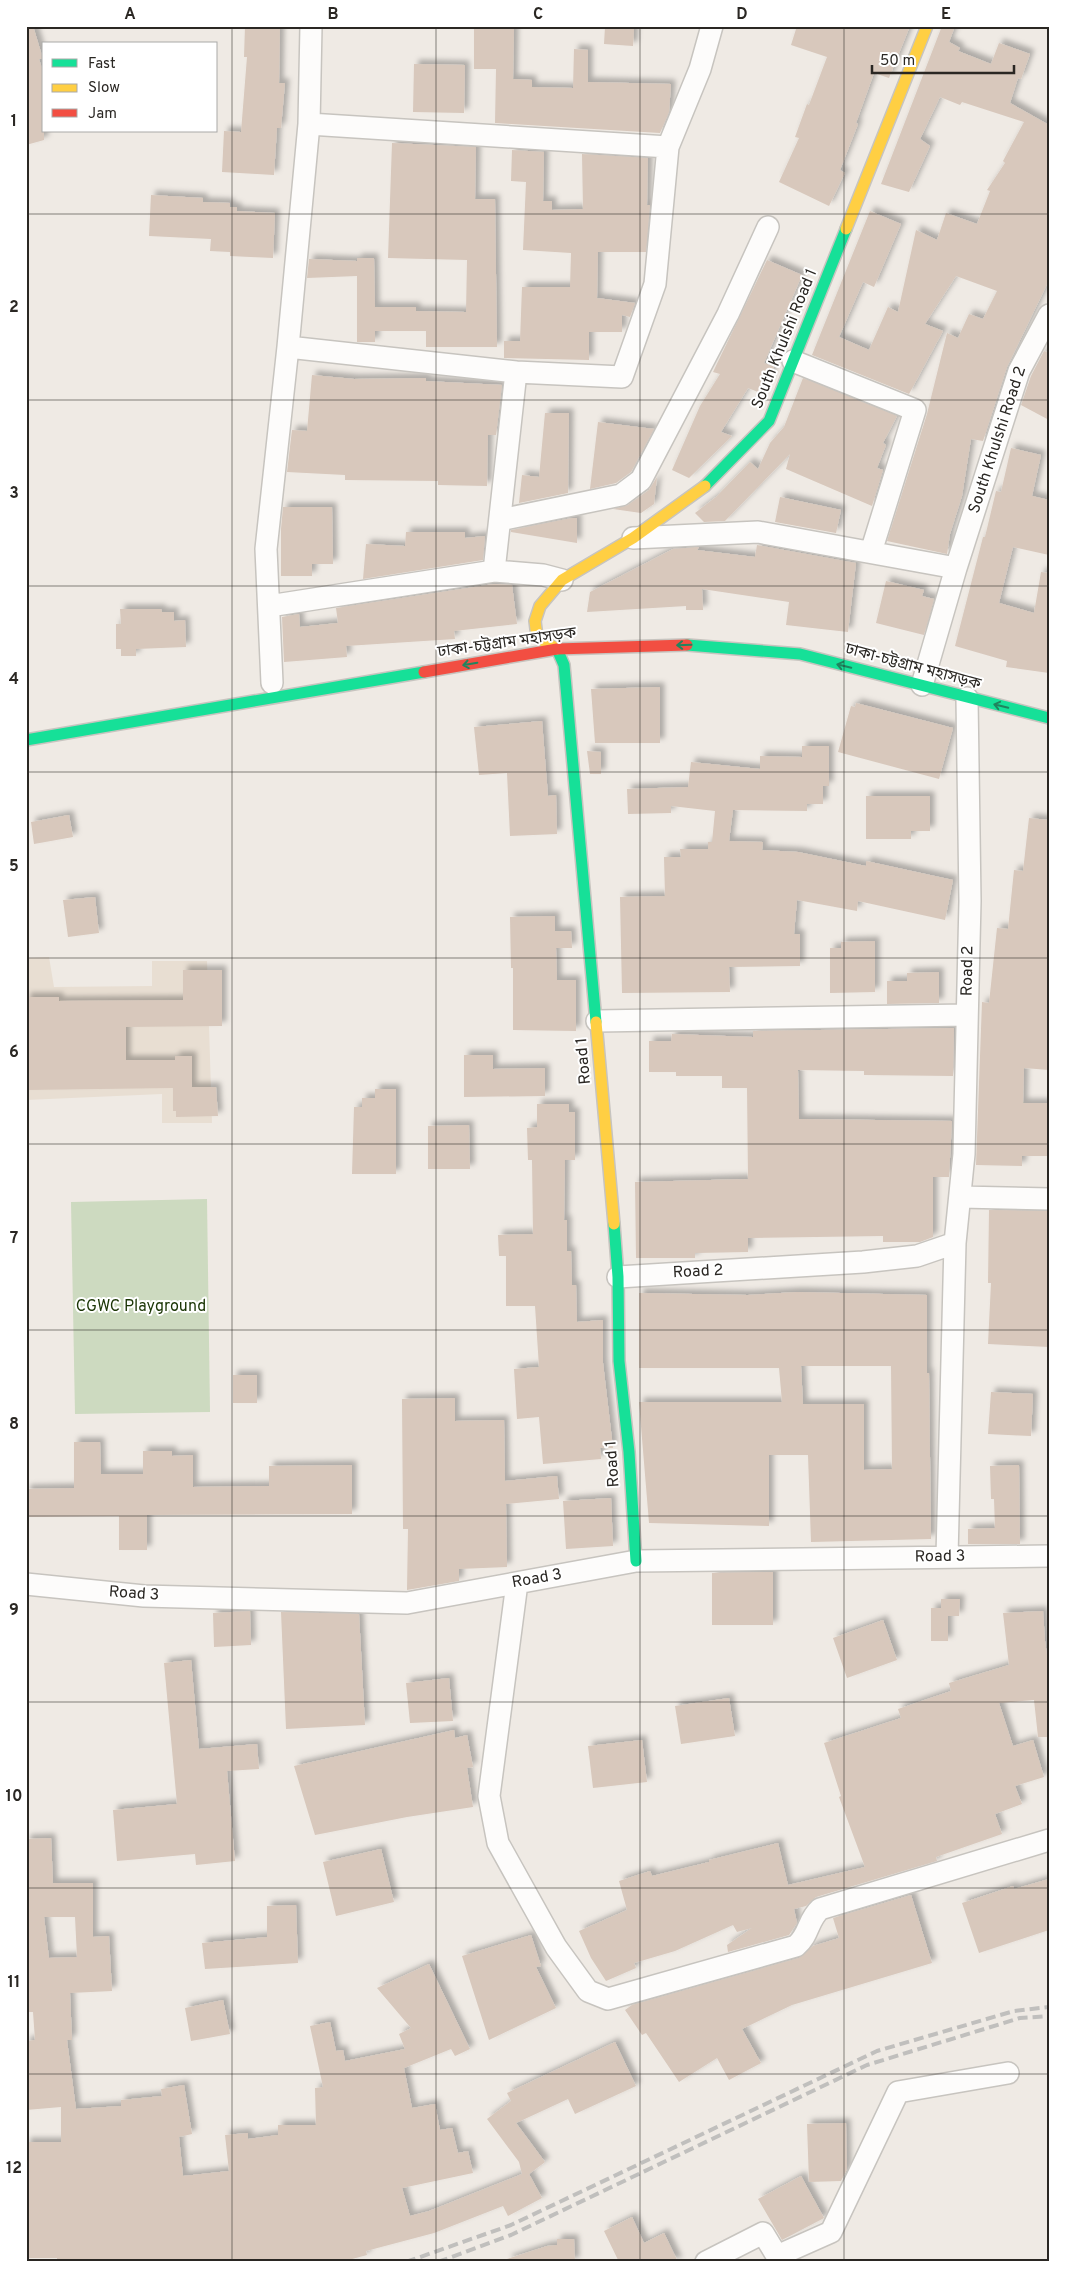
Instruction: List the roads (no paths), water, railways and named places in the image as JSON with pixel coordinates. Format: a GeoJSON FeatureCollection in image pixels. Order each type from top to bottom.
{"type":"FeatureCollection","features":[{"type":"Feature","properties":{"kind":"main road","name":"South Khulshi Road 1"},"geometry":{"type":"LineString","coordinates":[[562,580],[633,538],[704,486],[769,421],[927,26]]}},
{"type":"Feature","properties":{"kind":"main road"},"geometry":{"type":"LineString","coordinates":[[558,649],[533,638],[535,621],[540,606],[562,580]]}},
{"type":"Feature","properties":{"kind":"main road","name":"ঢাকা-চট্টগ্রাম মহাসড়ক"},"geometry":{"type":"LineString","coordinates":[[533,638],[556,636]]}},
{"type":"Feature","properties":{"kind":"main road"},"geometry":{"type":"LineString","coordinates":[[794,642],[812,645]]}},
{"type":"Feature","properties":{"kind":"main road","name":"ঢাকা-চট্টগ্রাম মহাসড়ক"},"geometry":{"type":"LineString","coordinates":[[26,740],[558,649],[703,644],[776,650],[926,674],[968,698],[1049,718]]}},
{"type":"Feature","properties":{"kind":"main road","name":"Road 1"},"geometry":{"type":"LineString","coordinates":[[558,649],[564,665],[597,1021],[618,1277],[619,1361],[636,1561]]}},
{"type":"Feature","properties":{"kind":"street"},"geometry":{"type":"LineString","coordinates":[[272,683],[266,549],[288,348],[309,124],[311,26]]}},
{"type":"Feature","properties":{"kind":"street"},"geometry":{"type":"LineString","coordinates":[[288,348],[516,372],[622,377],[655,284],[668,147],[700,69],[712,26]]}},
{"type":"Feature","properties":{"kind":"street"},"geometry":{"type":"LineString","coordinates":[[309,124],[668,147]]}},
{"type":"Feature","properties":{"kind":"street"},"geometry":{"type":"LineString","coordinates":[[500,520],[621,495],[641,480],[728,314],[768,227]]}},
{"type":"Feature","properties":{"kind":"street","name":"South Khulshi Road 2"},"geometry":{"type":"LineString","coordinates":[[926,674],[956,568],[1019,371],[1049,314]]}},
{"type":"Feature","properties":{"kind":"street"},"geometry":{"type":"LineString","coordinates":[[794,361],[915,410],[871,552]]}},
{"type":"Feature","properties":{"kind":"street"},"geometry":{"type":"LineString","coordinates":[[494,571],[516,372]]}},
{"type":"Feature","properties":{"kind":"street"},"geometry":{"type":"LineString","coordinates":[[633,538],[758,532],[956,568]]}},
{"type":"Feature","properties":{"kind":"street"},"geometry":{"type":"LineString","coordinates":[[269,606],[494,571],[542,575],[562,580]]}},
{"type":"Feature","properties":{"kind":"street","name":"Road 2"},"geometry":{"type":"LineString","coordinates":[[947,1556],[955,1243],[964,1154],[970,901],[968,698]]}},
{"type":"Feature","properties":{"kind":"street"},"geometry":{"type":"LineString","coordinates":[[597,1021],[967,1015]]}},
{"type":"Feature","properties":{"kind":"street"},"geometry":{"type":"LineString","coordinates":[[960,1197],[1049,1199]]}},
{"type":"Feature","properties":{"kind":"street","name":"Road 2"},"geometry":{"type":"LineString","coordinates":[[618,1277],[863,1262],[916,1256],[955,1243]]}},
{"type":"Feature","properties":{"kind":"street","name":"Road 3"},"geometry":{"type":"LineString","coordinates":[[26,1584],[144,1596],[408,1602],[636,1561],[1049,1556]]}},
{"type":"Feature","properties":{"kind":"street"},"geometry":{"type":"LineString","coordinates":[[516,1583],[489,1796],[498,1843],[556,1947],[588,1991],[608,1999],[796,1946],[805,1938],[812,1916],[820,1909],[1049,1840]]}},
{"type":"Feature","properties":{"kind":"street"},"geometry":{"type":"LineString","coordinates":[[706,2262],[763,2233],[777,2256],[831,2232],[898,2092],[1008,2073]]}},
{"type":"Feature","properties":{"kind":"railway"},"geometry":{"type":"LineString","coordinates":[[406,2262],[511,2225],[877,2051],[1014,2011],[1049,2007]]}},
{"type":"Feature","properties":{"kind":"railway"},"geometry":{"type":"LineString","coordinates":[[438,2262],[511,2235],[867,2065],[1020,2018],[1049,2016]]}},
{"type":"Feature","properties":{"kind":"park label","name":"CGWC Playground"},"geometry":{"type":"Point","coordinates":[141,1307]}}]}
